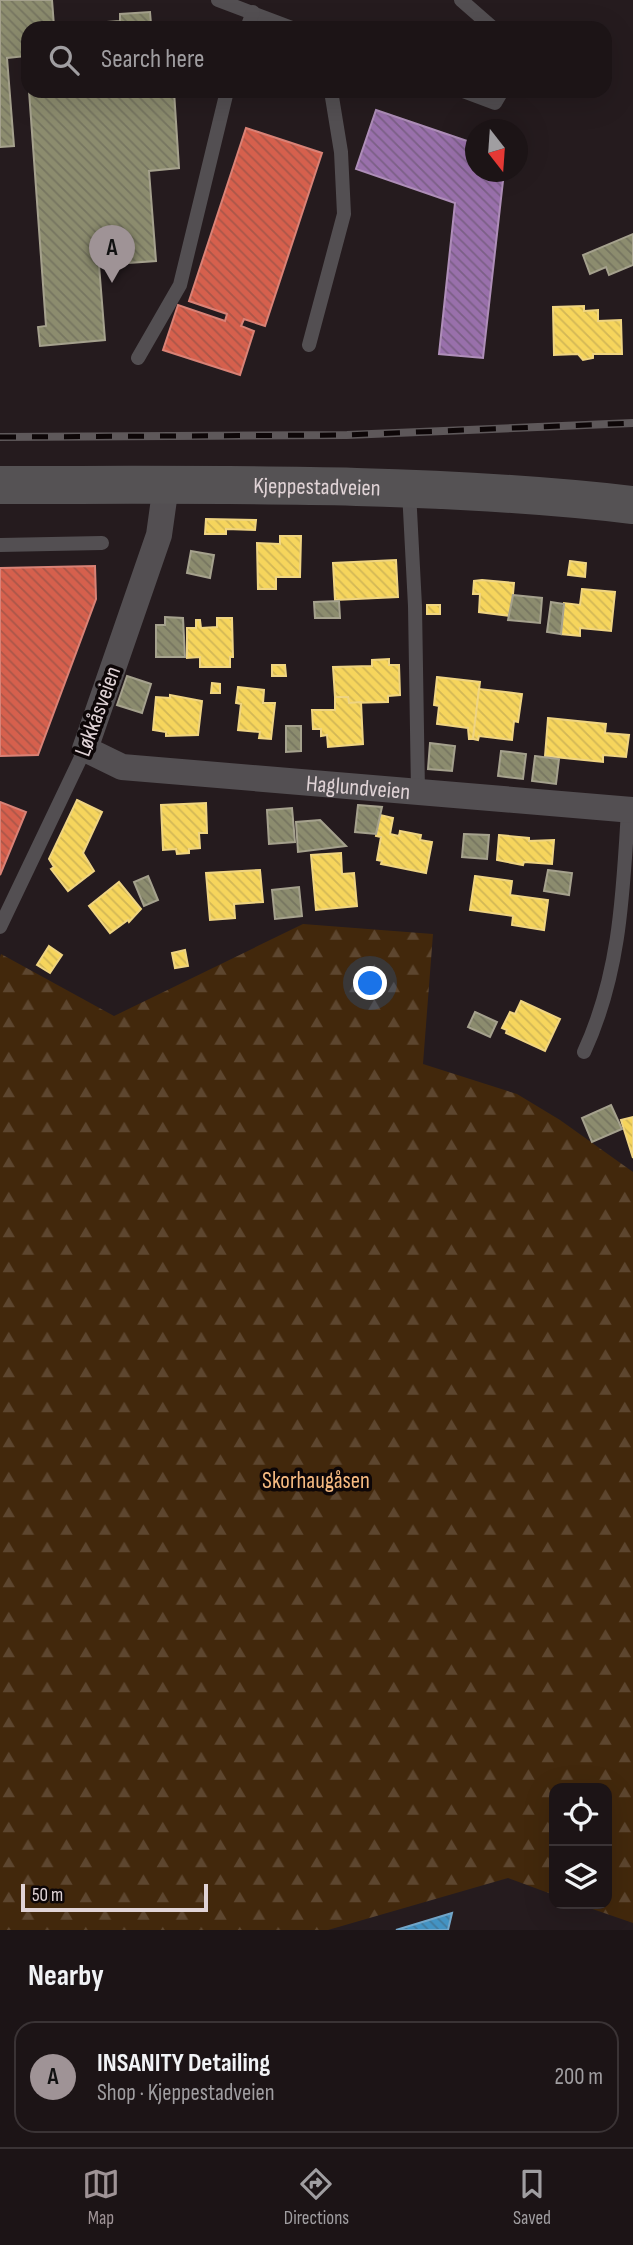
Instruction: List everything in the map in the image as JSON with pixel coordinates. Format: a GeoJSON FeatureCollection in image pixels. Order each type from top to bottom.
{"type":"FeatureCollection","features":[{"type":"Feature","properties":{"kind":"main road","name":"Kjeppestadveien"},"geometry":{"type":"LineString","coordinates":[[0,485],[409,490],[633,505]]}},
{"type":"Feature","properties":{"kind":"street","name":"Løkkåsveien"},"geometry":{"type":"LineString","coordinates":[[85,750],[159,535],[166,485]]}},
{"type":"Feature","properties":{"kind":"street","name":"Haglundveien"},"geometry":{"type":"LineString","coordinates":[[85,750],[122,767],[630,810]]}},
{"type":"Feature","properties":{"kind":"lane"},"geometry":{"type":"LineString","coordinates":[[218,0],[275,21]]}},
{"type":"Feature","properties":{"kind":"lane"},"geometry":{"type":"LineString","coordinates":[[461,0],[485,21]]}},
{"type":"Feature","properties":{"kind":"lane"},"geometry":{"type":"LineString","coordinates":[[250,21],[253,12]]}},
{"type":"Feature","properties":{"kind":"lane"},"geometry":{"type":"LineString","coordinates":[[138,358],[180,285],[207,161],[225,98]]}},
{"type":"Feature","properties":{"kind":"lane"},"geometry":{"type":"LineString","coordinates":[[309,345],[344,214],[341,152],[332,98]]}},
{"type":"Feature","properties":{"kind":"lane"},"geometry":{"type":"LineString","coordinates":[[409,490],[415,607],[418,792]]}},
{"type":"Feature","properties":{"kind":"lane"},"geometry":{"type":"LineString","coordinates":[[0,545],[102,543]]}},
{"type":"Feature","properties":{"kind":"lane","name":"Løkkåsveien"},"geometry":{"type":"LineString","coordinates":[[0,927],[85,750]]}},
{"type":"Feature","properties":{"kind":"lane"},"geometry":{"type":"LineString","coordinates":[[584,1052],[605,1004],[612,975],[630,810]]}},
{"type":"Feature","properties":{"kind":"green space","name":"Skorhaugåsen"},"geometry":{"type":"Polygon","coordinates":[[[303,924],[433,934],[423,1064],[517,1094],[560,1120],[633,1172],[633,1923],[592,1909],[612,1909],[612,1783],[549,1783],[549,1893],[508,1878],[328,1930],[0,1930],[1,954],[114,1016],[303,924]]]}},
{"type":"Feature","properties":{"kind":"building: Homes"},"geometry":{"type":"Polygon","coordinates":[[[584,306],[584,311],[598,310],[598,321],[621,320],[622,354],[593,354],[593,358],[583,360],[578,354],[554,355],[553,307],[584,306]]]}},
{"type":"Feature","properties":{"kind":"building: Homes"},"geometry":{"type":"Polygon","coordinates":[[[206,519],[256,520],[255,530],[226,529],[226,534],[205,534],[206,519]]]}},
{"type":"Feature","properties":{"kind":"building: Homes"},"geometry":{"type":"Polygon","coordinates":[[[280,536],[301,536],[300,577],[276,577],[276,589],[258,589],[257,543],[280,544],[280,536]]]}},
{"type":"Feature","properties":{"kind":"building: Homes"},"geometry":{"type":"Polygon","coordinates":[[[396,560],[398,597],[335,600],[333,563],[396,560]]]}},
{"type":"Feature","properties":{"kind":"building: Homes"},"geometry":{"type":"Polygon","coordinates":[[[570,561],[586,563],[585,577],[568,575],[570,561]]]}},
{"type":"Feature","properties":{"kind":"building: Homes"},"geometry":{"type":"Polygon","coordinates":[[[474,581],[514,583],[511,616],[479,612],[480,594],[473,594],[474,581]]]}},
{"type":"Feature","properties":{"kind":"building: Homes"},"geometry":{"type":"Polygon","coordinates":[[[582,589],[615,592],[611,631],[580,628],[580,636],[561,634],[564,603],[580,605],[582,589]]]}},
{"type":"Feature","properties":{"kind":"building: Homes"},"geometry":{"type":"Polygon","coordinates":[[[427,605],[440,605],[440,614],[427,614],[427,605]]]}},
{"type":"Feature","properties":{"kind":"building: Homes"},"geometry":{"type":"Polygon","coordinates":[[[217,618],[232,618],[233,657],[230,657],[230,667],[200,667],[200,657],[187,658],[187,628],[196,628],[196,620],[200,620],[201,628],[217,627],[217,618]]]}},
{"type":"Feature","properties":{"kind":"building: Homes"},"geometry":{"type":"Polygon","coordinates":[[[389,659],[389,665],[399,665],[400,695],[388,696],[388,702],[349,703],[348,697],[335,697],[333,667],[372,666],[372,660],[389,659]]]}},
{"type":"Feature","properties":{"kind":"building: Homes"},"geometry":{"type":"Polygon","coordinates":[[[272,665],[285,665],[286,676],[272,676],[272,665]]]}},
{"type":"Feature","properties":{"kind":"building: Homes"},"geometry":{"type":"Polygon","coordinates":[[[437,677],[480,682],[473,739],[469,739],[468,728],[437,724],[439,706],[434,705],[437,677]]]}},
{"type":"Feature","properties":{"kind":"building: Homes"},"geometry":{"type":"Polygon","coordinates":[[[212,683],[220,684],[220,693],[211,693],[212,683]]]}},
{"type":"Feature","properties":{"kind":"building: Homes"},"geometry":{"type":"Polygon","coordinates":[[[238,687],[264,690],[263,703],[275,703],[271,739],[259,738],[260,732],[238,730],[241,704],[236,703],[238,687]]]}},
{"type":"Feature","properties":{"kind":"building: Homes"},"geometry":{"type":"Polygon","coordinates":[[[479,689],[522,694],[512,740],[479,736],[478,740],[473,739],[479,689]]]}},
{"type":"Feature","properties":{"kind":"building: Homes"},"geometry":{"type":"Polygon","coordinates":[[[170,695],[202,701],[198,735],[166,736],[166,732],[153,730],[156,697],[170,698],[170,695]]]}},
{"type":"Feature","properties":{"kind":"building: Homes"},"geometry":{"type":"Polygon","coordinates":[[[335,697],[348,697],[349,703],[361,702],[363,744],[328,747],[327,735],[321,736],[321,729],[313,729],[312,710],[335,710],[335,697]]]}},
{"type":"Feature","properties":{"kind":"building: Homes"},"geometry":{"type":"Polygon","coordinates":[[[548,718],[606,724],[605,733],[629,735],[626,757],[603,755],[603,762],[545,756],[548,718]]]}},
{"type":"Feature","properties":{"kind":"building: Homes"},"geometry":{"type":"Polygon","coordinates":[[[77,800],[102,812],[83,853],[94,871],[68,891],[51,869],[54,867],[49,859],[77,800]]]}},
{"type":"Feature","properties":{"kind":"building: Homes"},"geometry":{"type":"Polygon","coordinates":[[[206,803],[207,833],[199,833],[200,848],[177,854],[176,849],[163,850],[161,805],[206,803]]]}},
{"type":"Feature","properties":{"kind":"building: Homes"},"geometry":{"type":"Polygon","coordinates":[[[380,815],[393,818],[390,834],[399,836],[400,831],[421,835],[420,840],[432,842],[426,873],[381,864],[382,861],[377,860],[381,837],[376,836],[380,815]]]}},
{"type":"Feature","properties":{"kind":"building: Homes"},"geometry":{"type":"Polygon","coordinates":[[[499,835],[529,838],[529,841],[554,840],[552,864],[524,862],[523,865],[497,860],[499,835]]]}},
{"type":"Feature","properties":{"kind":"building: Homes"},"geometry":{"type":"Polygon","coordinates":[[[341,853],[342,874],[354,873],[357,906],[316,910],[311,855],[341,853]]]}},
{"type":"Feature","properties":{"kind":"building: Homes"},"geometry":{"type":"Polygon","coordinates":[[[260,870],[263,902],[234,904],[235,918],[210,920],[206,873],[260,870]]]}},
{"type":"Feature","properties":{"kind":"building: Homes"},"geometry":{"type":"Polygon","coordinates":[[[475,876],[512,881],[510,895],[548,900],[544,930],[512,925],[513,916],[470,910],[475,876]]]}},
{"type":"Feature","properties":{"kind":"building: Homes"},"geometry":{"type":"Polygon","coordinates":[[[119,882],[141,909],[129,922],[128,920],[110,933],[89,906],[119,882]]]}},
{"type":"Feature","properties":{"kind":"building: Homes"},"geometry":{"type":"Polygon","coordinates":[[[49,946],[62,955],[50,973],[37,965],[49,946]]]}},
{"type":"Feature","properties":{"kind":"building: Homes"},"geometry":{"type":"Polygon","coordinates":[[[185,950],[188,966],[175,968],[172,953],[185,950]]]}},
{"type":"Feature","properties":{"kind":"building: Homes"},"geometry":{"type":"Polygon","coordinates":[[[521,1001],[560,1019],[545,1051],[506,1033],[507,1030],[502,1028],[510,1012],[515,1014],[521,1001]]]}},
{"type":"Feature","properties":{"kind":"building: Homes"},"geometry":{"type":"Polygon","coordinates":[[[633,1117],[633,1158],[621,1120],[633,1117]]]}},
{"type":"Feature","properties":{"kind":"building: Shops"},"geometry":{"type":"Polygon","coordinates":[[[246,128],[322,153],[265,326],[244,319],[241,326],[254,331],[240,375],[163,350],[178,305],[225,321],[227,314],[189,301],[246,128]]]}},
{"type":"Feature","properties":{"kind":"building: Shops"},"geometry":{"type":"Polygon","coordinates":[[[95,566],[96,599],[38,755],[0,756],[0,568],[95,566]]]}},
{"type":"Feature","properties":{"kind":"building: Shops"},"geometry":{"type":"Polygon","coordinates":[[[0,802],[26,812],[0,875],[0,802]]]}},
{"type":"Feature","properties":{"kind":"building: Offices"},"geometry":{"type":"Polygon","coordinates":[[[376,110],[465,140],[465,182],[503,182],[483,358],[439,354],[455,203],[356,169],[376,110]]]}},
{"type":"Feature","properties":{"kind":"building: Schools"},"geometry":{"type":"Polygon","coordinates":[[[452,1913],[448,1930],[396,1930],[452,1913]]]}},
{"type":"Feature","properties":{"kind":"building: Industry"},"geometry":{"type":"Polygon","coordinates":[[[0,0],[52,0],[54,21],[21,21],[21,57],[7,58],[14,146],[0,147],[0,0]]]}},
{"type":"Feature","properties":{"kind":"building: Industry"},"geometry":{"type":"Polygon","coordinates":[[[150,12],[151,21],[120,21],[120,14],[150,12]]]}},
{"type":"Feature","properties":{"kind":"building: Industry"},"geometry":{"type":"Polygon","coordinates":[[[30,98],[174,98],[179,168],[149,171],[156,261],[99,265],[105,340],[40,346],[38,327],[46,326],[30,98]]]}},
{"type":"Feature","properties":{"kind":"building: Industry"},"geometry":{"type":"Polygon","coordinates":[[[633,234],[633,265],[609,275],[606,267],[590,274],[583,255],[633,234]]]}},
{"type":"Feature","properties":{"kind":"building: Industry"},"geometry":{"type":"Polygon","coordinates":[[[191,551],[214,555],[210,578],[187,573],[191,551]]]}},
{"type":"Feature","properties":{"kind":"building: Industry"},"geometry":{"type":"Polygon","coordinates":[[[513,595],[542,598],[540,623],[508,620],[513,595]]]}},
{"type":"Feature","properties":{"kind":"building: Industry"},"geometry":{"type":"Polygon","coordinates":[[[339,601],[340,618],[315,618],[314,602],[339,601]]]}},
{"type":"Feature","properties":{"kind":"building: Industry"},"geometry":{"type":"Polygon","coordinates":[[[551,602],[564,604],[561,634],[547,632],[551,602]]]}},
{"type":"Feature","properties":{"kind":"building: Industry"},"geometry":{"type":"Polygon","coordinates":[[[165,617],[183,618],[185,657],[156,657],[156,625],[165,625],[165,617]]]}},
{"type":"Feature","properties":{"kind":"building: Industry"},"geometry":{"type":"Polygon","coordinates":[[[127,676],[151,684],[142,713],[117,705],[127,676]]]}},
{"type":"Feature","properties":{"kind":"building: Industry"},"geometry":{"type":"Polygon","coordinates":[[[286,726],[301,726],[301,751],[286,752],[286,726]]]}},
{"type":"Feature","properties":{"kind":"building: Industry"},"geometry":{"type":"Polygon","coordinates":[[[430,743],[455,746],[452,771],[428,769],[430,743]]]}},
{"type":"Feature","properties":{"kind":"building: Industry"},"geometry":{"type":"Polygon","coordinates":[[[501,751],[526,754],[523,779],[498,776],[501,751]]]}},
{"type":"Feature","properties":{"kind":"building: Industry"},"geometry":{"type":"Polygon","coordinates":[[[535,756],[559,759],[556,784],[532,781],[535,756]]]}},
{"type":"Feature","properties":{"kind":"building: Industry"},"geometry":{"type":"Polygon","coordinates":[[[358,805],[382,807],[376,834],[355,832],[358,805]]]}},
{"type":"Feature","properties":{"kind":"building: Industry"},"geometry":{"type":"Polygon","coordinates":[[[292,808],[295,842],[269,844],[267,810],[292,808]]]}},
{"type":"Feature","properties":{"kind":"building: Industry"},"geometry":{"type":"Polygon","coordinates":[[[320,820],[346,846],[298,852],[296,822],[320,820]]]}},
{"type":"Feature","properties":{"kind":"building: Industry"},"geometry":{"type":"Polygon","coordinates":[[[464,834],[489,835],[487,859],[462,857],[464,834]]]}},
{"type":"Feature","properties":{"kind":"building: Industry"},"geometry":{"type":"Polygon","coordinates":[[[548,870],[572,873],[569,895],[544,891],[548,870]]]}},
{"type":"Feature","properties":{"kind":"building: Industry"},"geometry":{"type":"Polygon","coordinates":[[[148,876],[158,900],[144,906],[134,882],[148,876]]]}},
{"type":"Feature","properties":{"kind":"building: Industry"},"geometry":{"type":"Polygon","coordinates":[[[299,887],[302,916],[275,919],[272,890],[299,887]]]}},
{"type":"Feature","properties":{"kind":"building: Industry"},"geometry":{"type":"Polygon","coordinates":[[[475,1012],[497,1022],[490,1037],[468,1027],[475,1012]]]}},
{"type":"Feature","properties":{"kind":"building: Industry"},"geometry":{"type":"Polygon","coordinates":[[[611,1105],[622,1129],[592,1142],[582,1118],[611,1105]]]}},
{"type":"Feature","properties":{"kind":"railway"},"geometry":{"type":"LineString","coordinates":[[0,437],[347,435],[633,423]]}},
{"type":"Feature","properties":{"kind":"place","name":"INSANITY Detailing"},"geometry":{"type":"Point","coordinates":[112,283]}}]}
